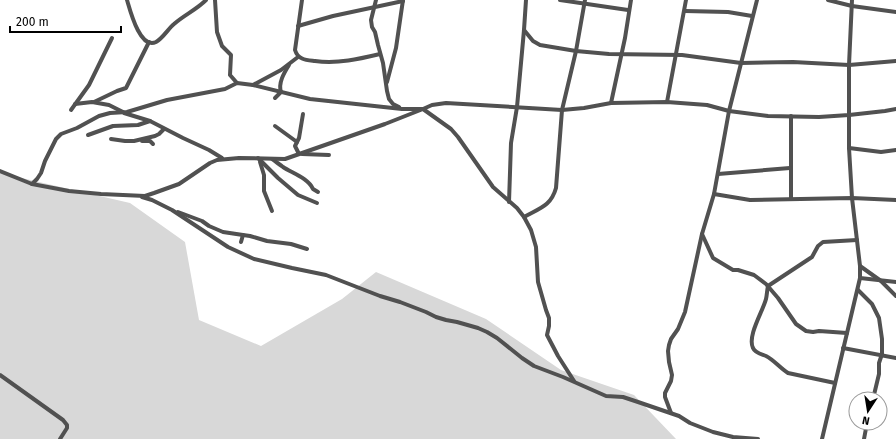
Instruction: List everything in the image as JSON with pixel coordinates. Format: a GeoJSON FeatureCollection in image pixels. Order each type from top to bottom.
{"type":"FeatureCollection","features":[{"type":"Feature","properties":{"kind":"street"},"geometry":{"type":"LineString","coordinates":[[127,0],[140,34],[144,39],[153,43],[157,42],[172,25],[193,12],[206,0]]}},
{"type":"Feature","properties":{"kind":"street"},"geometry":{"type":"LineString","coordinates":[[215,0],[217,32],[222,46],[231,54],[230,75],[237,83]]}},
{"type":"Feature","properties":{"kind":"street"},"geometry":{"type":"LineString","coordinates":[[302,0],[295,50],[298,57],[305,60],[336,62],[380,54]]}},
{"type":"Feature","properties":{"kind":"street"},"geometry":{"type":"LineString","coordinates":[[376,0],[370,20],[375,32],[389,99],[393,104],[402,109]]}},
{"type":"Feature","properties":{"kind":"street"},"geometry":{"type":"LineString","coordinates":[[509,202],[512,143],[517,107],[526,0]]}},
{"type":"Feature","properties":{"kind":"street"},"geometry":{"type":"LineString","coordinates":[[560,0],[584,2],[628,10]]}},
{"type":"Feature","properties":{"kind":"street"},"geometry":{"type":"LineString","coordinates":[[611,103],[625,38],[630,0]]}},
{"type":"Feature","properties":{"kind":"street"},"geometry":{"type":"LineString","coordinates":[[667,102],[686,0]]}},
{"type":"Feature","properties":{"kind":"street"},"geometry":{"type":"LineString","coordinates":[[671,413],[665,397],[665,393],[671,381],[672,375],[669,362],[668,345],[678,329],[685,312],[702,234],[714,194],[729,111],[757,0]]}},
{"type":"Feature","properties":{"kind":"street"},"geometry":{"type":"LineString","coordinates":[[828,0],[852,6],[896,12]]}},
{"type":"Feature","properties":{"kind":"street"},"geometry":{"type":"LineString","coordinates":[[822,439],[860,278],[852,198],[849,148],[852,0]]}},
{"type":"Feature","properties":{"kind":"street"},"geometry":{"type":"LineString","coordinates":[[298,26],[333,16],[403,1],[396,48],[386,85]]}},
{"type":"Feature","properties":{"kind":"street"},"geometry":{"type":"LineString","coordinates":[[524,217],[551,200],[556,188],[562,110],[576,51],[584,2]]}},
{"type":"Feature","properties":{"kind":"street"},"geometry":{"type":"LineString","coordinates":[[684,11],[728,12],[752,16]]}},
{"type":"Feature","properties":{"kind":"street"},"geometry":{"type":"LineString","coordinates":[[524,30],[533,41],[540,45],[576,51],[609,54],[675,55],[741,63],[793,62],[850,65],[896,61]]}},
{"type":"Feature","properties":{"kind":"street"},"geometry":{"type":"LineString","coordinates":[[71,110],[89,85],[112,38]]}},
{"type":"Feature","properties":{"kind":"street"},"geometry":{"type":"LineString","coordinates":[[94,102],[126,88],[149,42]]}},
{"type":"Feature","properties":{"kind":"street"},"geometry":{"type":"LineString","coordinates":[[253,85],[281,70],[298,57]]}},
{"type":"Feature","properties":{"kind":"street"},"geometry":{"type":"LineString","coordinates":[[282,92],[280,88],[281,80],[290,63]]}},
{"type":"Feature","properties":{"kind":"street"},"geometry":{"type":"LineString","coordinates":[[32,184],[41,173],[45,161],[58,136],[77,128],[98,116],[122,112],[167,100],[225,89],[237,83],[253,85],[310,99],[402,109],[423,108],[451,129],[493,187],[517,208],[524,217],[531,230],[536,247],[538,282],[549,318],[547,335],[574,381]]}},
{"type":"Feature","properties":{"kind":"street"},"geometry":{"type":"LineString","coordinates":[[275,98],[282,92]]}},
{"type":"Feature","properties":{"kind":"street"},"geometry":{"type":"LineString","coordinates":[[75,104],[94,102],[109,105],[122,112],[150,121],[209,150],[223,159]]}},
{"type":"Feature","properties":{"kind":"street"},"geometry":{"type":"LineString","coordinates":[[0,171],[32,184],[69,191],[144,196],[179,184],[210,163],[223,159],[239,158],[285,159],[385,124],[423,108],[446,103],[562,110],[611,103],[667,102],[707,105],[729,111],[768,116],[849,115],[896,109]]}},
{"type":"Feature","properties":{"kind":"street"},"geometry":{"type":"LineString","coordinates":[[299,154],[295,146],[299,138],[303,114]]}},
{"type":"Feature","properties":{"kind":"street"},"geometry":{"type":"LineString","coordinates":[[791,116],[791,199]]}},
{"type":"Feature","properties":{"kind":"street"},"geometry":{"type":"LineString","coordinates":[[88,135],[113,126],[138,125],[150,121]]}},
{"type":"Feature","properties":{"kind":"street"},"geometry":{"type":"LineString","coordinates":[[275,126],[297,142]]}},
{"type":"Feature","properties":{"kind":"street"},"geometry":{"type":"LineString","coordinates":[[134,141],[157,136],[164,129]]}},
{"type":"Feature","properties":{"kind":"street"},"geometry":{"type":"LineString","coordinates":[[111,139],[135,142],[149,141],[153,144]]}},
{"type":"Feature","properties":{"kind":"street"},"geometry":{"type":"LineString","coordinates":[[849,148],[881,152],[896,150]]}},
{"type":"Feature","properties":{"kind":"street"},"geometry":{"type":"LineString","coordinates":[[299,154],[328,155]]}},
{"type":"Feature","properties":{"kind":"street"},"geometry":{"type":"LineString","coordinates":[[259,159],[278,178],[298,194],[317,203]]}},
{"type":"Feature","properties":{"kind":"street"},"geometry":{"type":"LineString","coordinates":[[259,159],[264,175],[264,191],[272,211]]}},
{"type":"Feature","properties":{"kind":"street"},"geometry":{"type":"LineString","coordinates":[[272,159],[282,167],[302,178],[318,192]]}},
{"type":"Feature","properties":{"kind":"street"},"geometry":{"type":"LineString","coordinates":[[718,174],[790,168]]}},
{"type":"Feature","properties":{"kind":"street"},"geometry":{"type":"LineString","coordinates":[[130,194],[152,200],[172,210],[202,221],[223,232],[250,236],[267,241],[291,244],[307,249]]}},
{"type":"Feature","properties":{"kind":"street"},"geometry":{"type":"LineString","coordinates":[[714,194],[750,200],[852,198],[896,200]]}},
{"type":"Feature","properties":{"kind":"street"},"geometry":{"type":"LineString","coordinates":[[172,210],[228,247],[254,258],[326,275],[436,317],[478,328],[498,338],[534,366],[574,381],[606,396],[623,397],[671,413],[701,428],[713,432],[733,437],[758,439]]}},
{"type":"Feature","properties":{"kind":"street"},"geometry":{"type":"LineString","coordinates":[[702,234],[713,258],[733,270],[738,270],[754,276],[768,286],[796,324],[806,331],[847,333]]}},
{"type":"Feature","properties":{"kind":"street"},"geometry":{"type":"LineString","coordinates":[[241,242],[243,235]]}},
{"type":"Feature","properties":{"kind":"street"},"geometry":{"type":"LineString","coordinates":[[768,286],[812,257],[818,246],[823,242],[857,240]]}},
{"type":"Feature","properties":{"kind":"street"},"geometry":{"type":"LineString","coordinates":[[860,266],[882,280],[896,296]]}},
{"type":"Feature","properties":{"kind":"street"},"geometry":{"type":"LineString","coordinates":[[860,278],[896,282]]}},
{"type":"Feature","properties":{"kind":"street"},"geometry":{"type":"LineString","coordinates":[[768,286],[767,298],[756,322],[752,340],[753,348],[758,354],[765,356],[775,362],[781,369],[788,372],[835,383]]}},
{"type":"Feature","properties":{"kind":"street"},"geometry":{"type":"LineString","coordinates":[[858,290],[872,304],[879,318],[882,339],[881,356],[878,363],[879,374],[875,391]]}},
{"type":"Feature","properties":{"kind":"street"},"geometry":{"type":"LineString","coordinates":[[843,348],[896,358]]}},
{"type":"Feature","properties":{"kind":"street"},"geometry":{"type":"LineString","coordinates":[[0,375],[67,425],[67,428],[60,439]]}},
{"type":"Feature","properties":{"kind":"shaded area"},"geometry":{"type":"Polygon","coordinates":[[[0,173],[130,203],[185,242],[199,320],[261,346],[342,299],[376,272],[486,319],[561,370],[634,395],[676,439],[0,439],[0,173]]]}}]}
